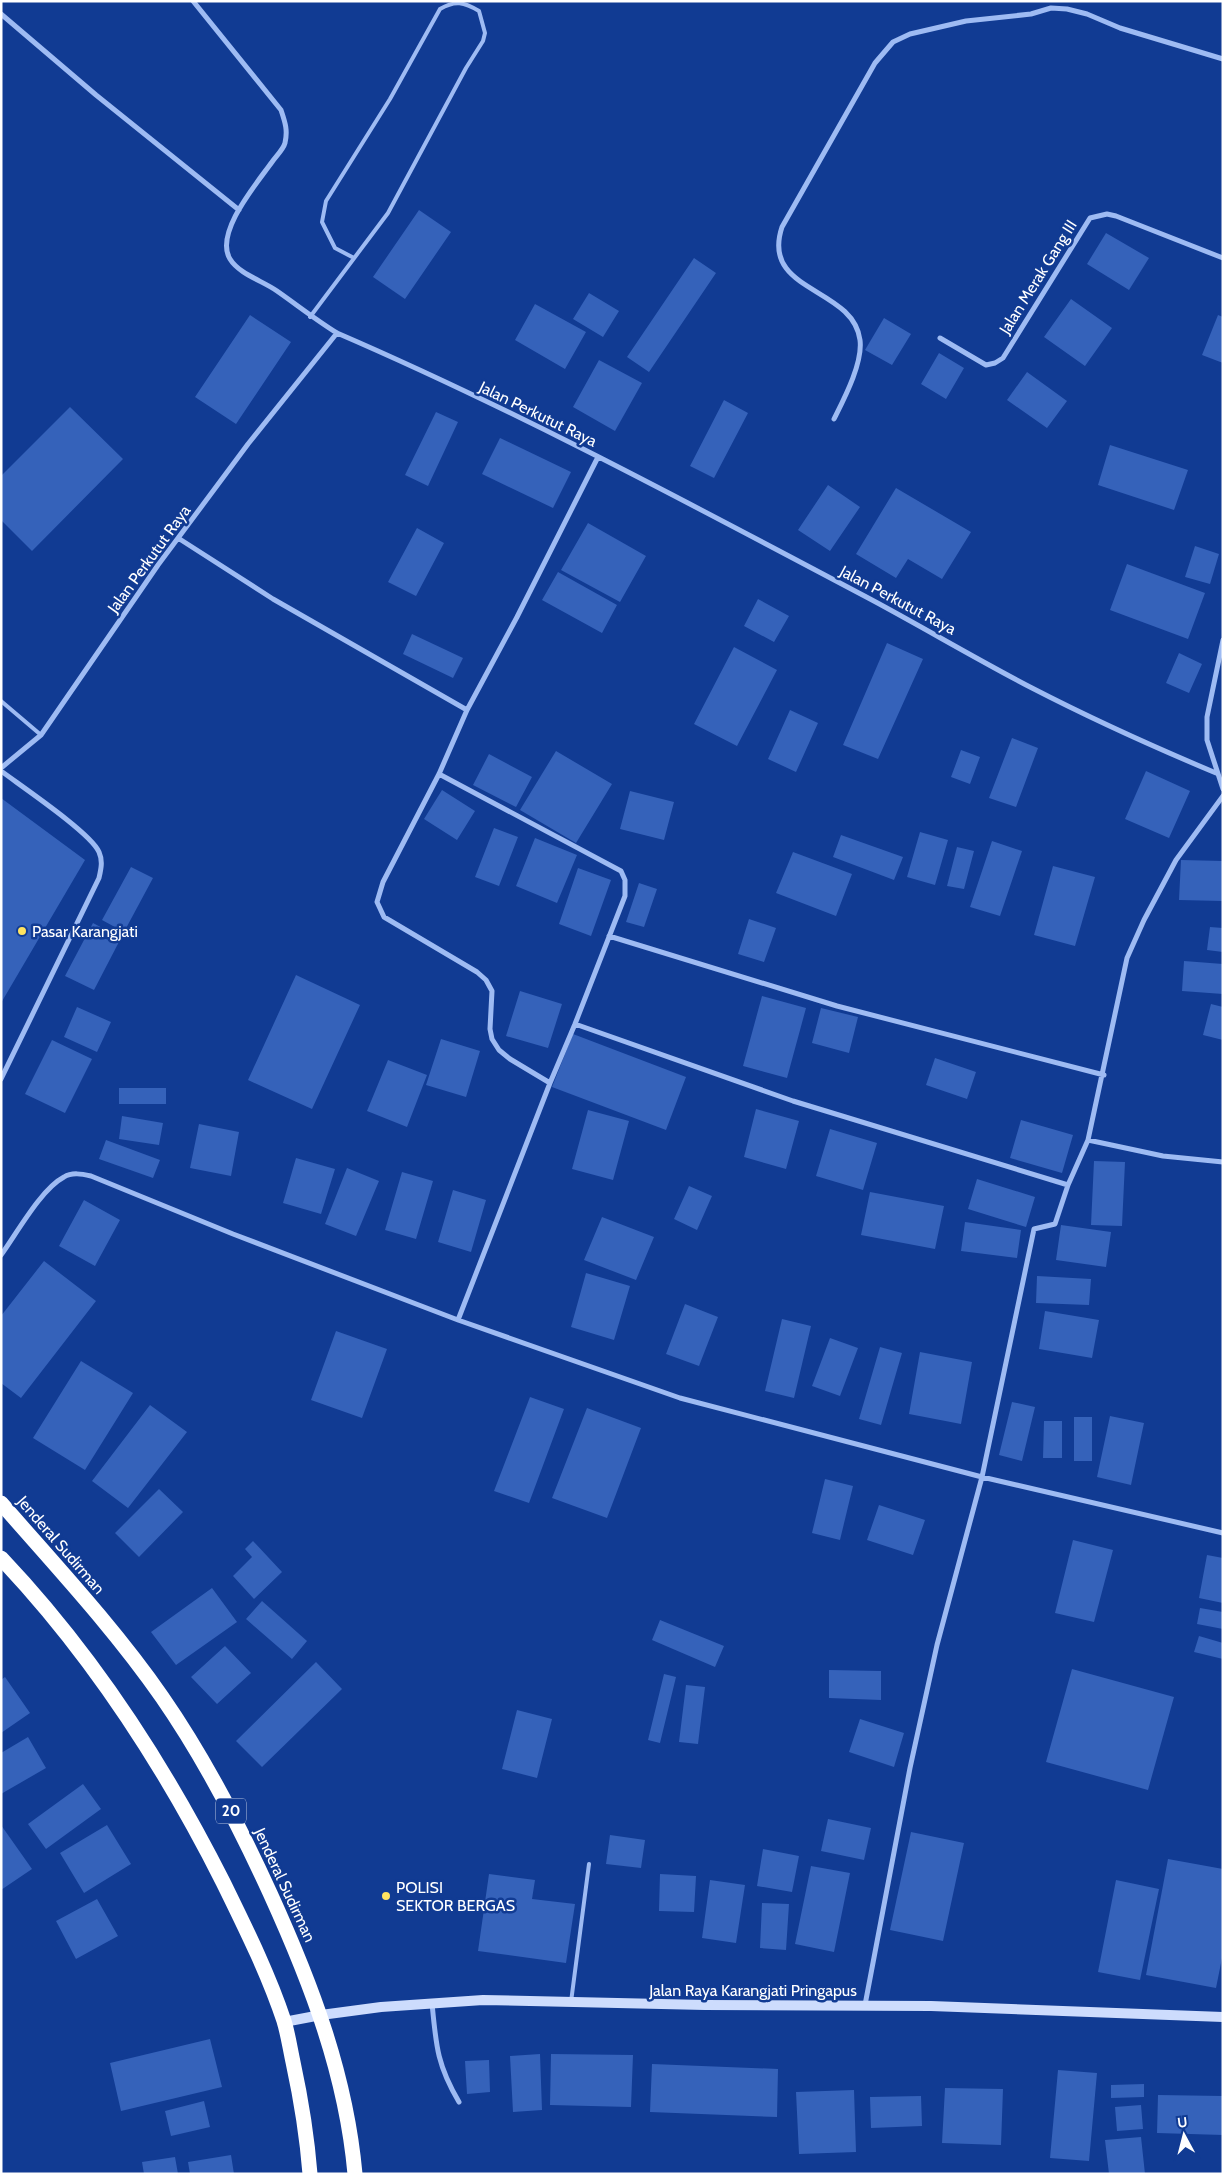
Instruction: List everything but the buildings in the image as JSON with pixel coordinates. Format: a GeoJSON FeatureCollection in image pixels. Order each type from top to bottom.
{"type":"FeatureCollection","features":[{"type":"Feature","properties":{"kind":"highway","name":"Jenderal Sudirman"},"geometry":{"type":"LineString","coordinates":[[1,1503],[131,1656],[194,1745],[227,1802],[294,1946],[321,2015],[336,2065],[355,2174]]}},
{"type":"Feature","properties":{"kind":"highway","name":"20"},"geometry":{"type":"LineString","coordinates":[[1,1558],[50,1614],[113,1694],[185,1810],[246,1929],[284,2022],[308,2140],[310,2174]]}},
{"type":"Feature","properties":{"kind":"street"},"geometry":{"type":"LineString","coordinates":[[193,1],[280,110],[287,127],[284,145],[239,210],[227,236],[226,248],[230,260],[239,268],[276,290],[310,317],[337,333]]}},
{"type":"Feature","properties":{"kind":"street"},"geometry":{"type":"LineString","coordinates":[[834,419],[848,393],[857,366],[860,340],[852,317],[825,295],[808,288],[788,272],[780,255],[778,238],[782,227],[875,63],[893,42],[910,34],[966,21],[1031,14],[1051,8],[1067,9],[1087,14],[1120,28],[1223,59]]}},
{"type":"Feature","properties":{"kind":"street"},"geometry":{"type":"LineString","coordinates":[[1,14],[96,95],[239,210]]}},
{"type":"Feature","properties":{"kind":"street","name":"Jalan Merak Gang III"},"geometry":{"type":"LineString","coordinates":[[940,338],[986,365],[995,363],[1003,358],[1090,218],[1098,215],[1116,216],[1223,258]]}},
{"type":"Feature","properties":{"kind":"street","name":"Jalan Perkutut Raya"},"geometry":{"type":"LineString","coordinates":[[1,769],[42,734],[178,538],[248,444],[337,333],[393,357],[598,457],[764,543],[1032,688],[1152,746],[1216,773]]}},
{"type":"Feature","properties":{"kind":"street"},"geometry":{"type":"LineString","coordinates":[[550,1083],[498,1050],[492,1039],[490,1015],[492,991],[486,980],[477,972],[384,917],[378,908],[377,902],[383,882],[439,774],[467,710],[517,617],[598,457]]}},
{"type":"Feature","properties":{"kind":"street"},"geometry":{"type":"LineString","coordinates":[[178,538],[273,599],[467,710]]}},
{"type":"Feature","properties":{"kind":"street"},"geometry":{"type":"LineString","coordinates":[[1223,640],[1207,717],[1207,740],[1216,773],[1223,789]]}},
{"type":"Feature","properties":{"kind":"street"},"geometry":{"type":"LineString","coordinates":[[1,769],[88,837],[100,853],[102,864],[99,878],[1,1079]]}},
{"type":"Feature","properties":{"kind":"street"},"geometry":{"type":"LineString","coordinates":[[439,774],[620,871],[625,880],[625,896],[458,1320]]}},
{"type":"Feature","properties":{"kind":"street"},"geometry":{"type":"LineString","coordinates":[[865,2005],[914,1749],[937,1645],[982,1477],[1034,1229],[1055,1224],[1068,1185],[1088,1140],[1104,1075],[1127,958],[1144,920],[1176,860],[1223,796]]}},
{"type":"Feature","properties":{"kind":"street"},"geometry":{"type":"LineString","coordinates":[[609,936],[837,1006],[1104,1075]]}},
{"type":"Feature","properties":{"kind":"street"},"geometry":{"type":"LineString","coordinates":[[575,1024],[793,1101],[1068,1185]]}},
{"type":"Feature","properties":{"kind":"street"},"geometry":{"type":"LineString","coordinates":[[1088,1140],[1163,1156],[1223,1162]]}},
{"type":"Feature","properties":{"kind":"street"},"geometry":{"type":"LineString","coordinates":[[1,1255],[48,1188],[65,1176],[77,1174],[90,1176],[233,1234],[458,1320],[680,1398],[982,1477],[1223,1532]]}},
{"type":"Feature","properties":{"kind":"street","name":"Jalan Raya Karangjati Pringapus"},"geometry":{"type":"LineString","coordinates":[[284,2022],[321,2015],[432,2002],[483,2000],[762,2006],[865,2005],[1223,2017]]}},
{"type":"Feature","properties":{"kind":"street"},"geometry":{"type":"LineString","coordinates":[[432,2002],[439,2060],[448,2083],[459,2102]]}},
{"type":"Feature","properties":{"kind":"lane"},"geometry":{"type":"LineString","coordinates":[[310,317],[388,213],[466,68],[484,40],[485,34],[479,11],[465,2],[455,2],[440,9],[390,99],[326,201],[322,222],[335,248],[354,258]]}},
{"type":"Feature","properties":{"kind":"lane"},"geometry":{"type":"LineString","coordinates":[[1,701],[42,734]]}},
{"type":"Feature","properties":{"kind":"lane"},"geometry":{"type":"LineString","coordinates":[[571,2002],[590,1864]]}},
{"type":"Feature","properties":{"kind":"place","name":"Pasar Karangjati"},"geometry":{"type":"Point","coordinates":[22,931]}},
{"type":"Feature","properties":{"kind":"place","name":"POLISI SEKTOR BERGAS"},"geometry":{"type":"Point","coordinates":[386,1896]}}]}
